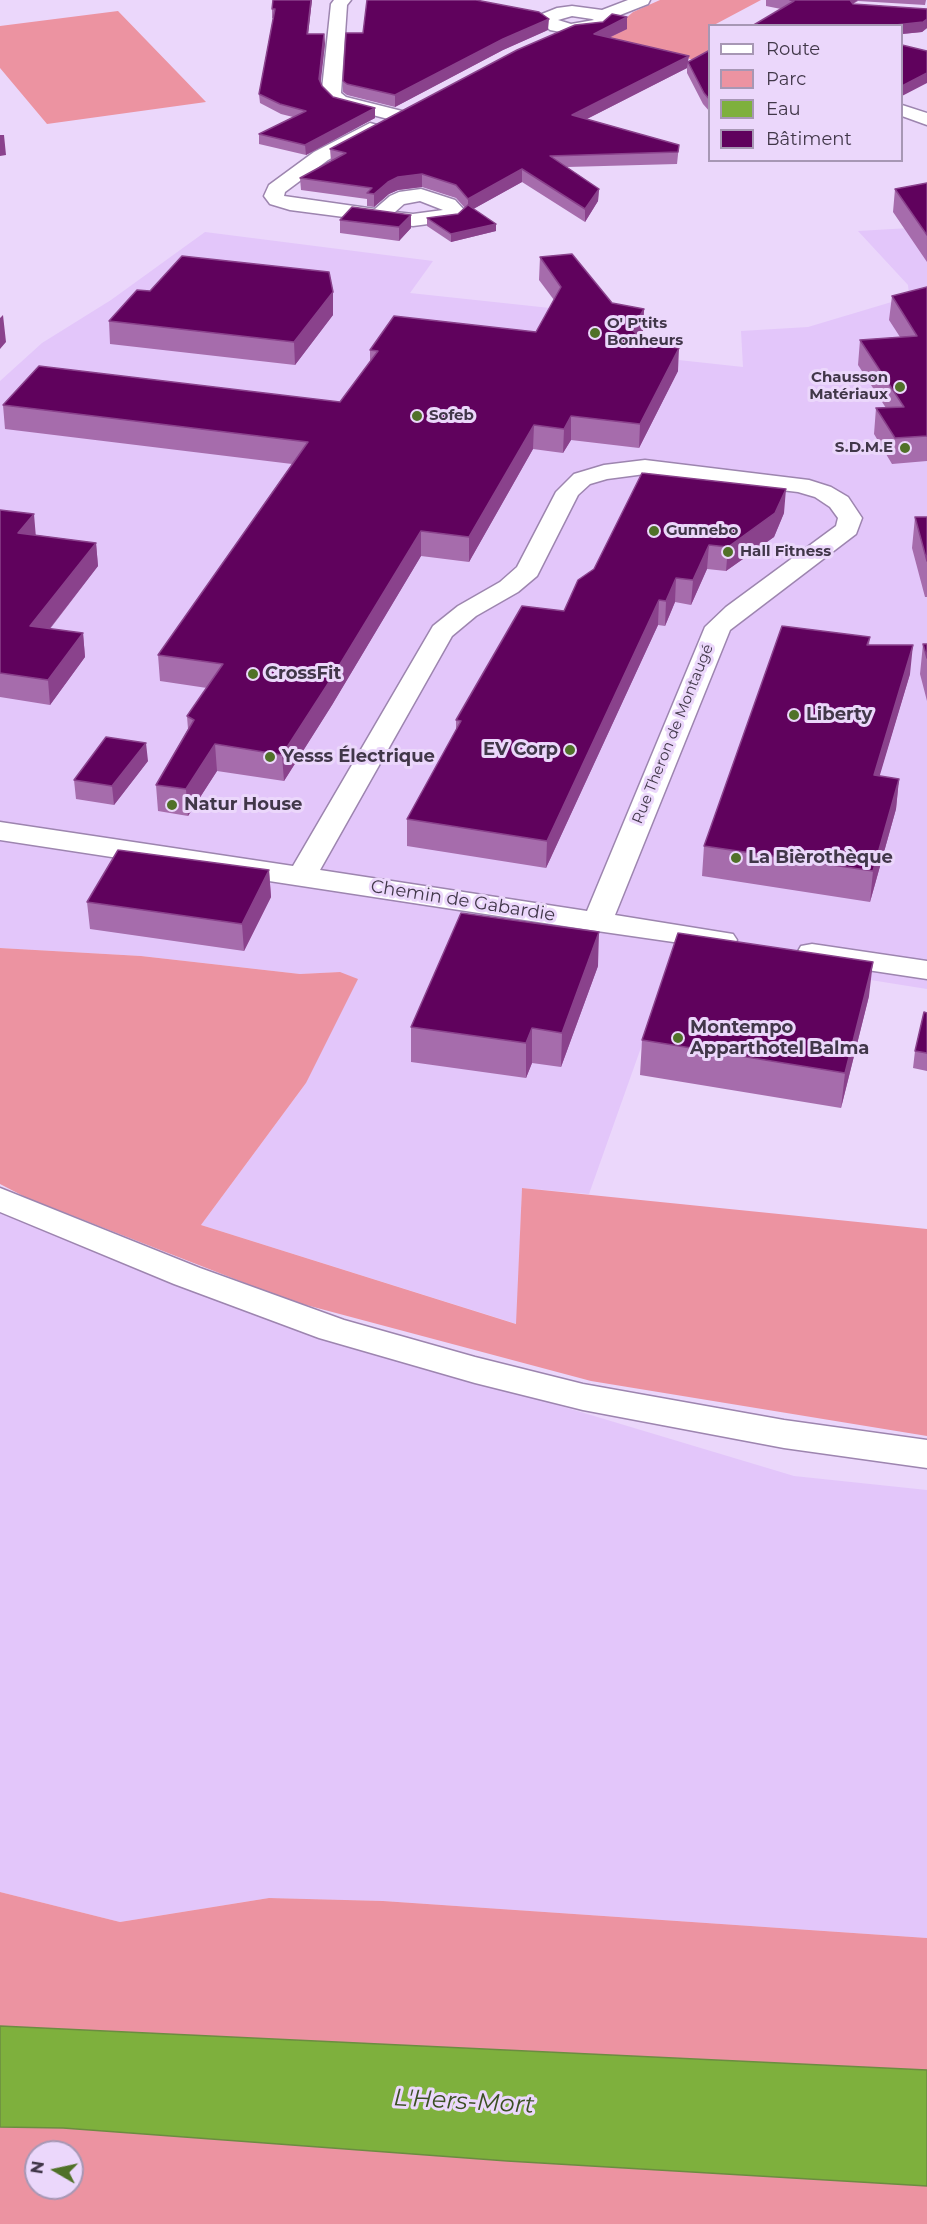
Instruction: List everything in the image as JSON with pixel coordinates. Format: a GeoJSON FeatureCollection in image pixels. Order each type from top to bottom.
{"type":"FeatureCollection","features":[{"type":"Feature","properties":{"kind":"street"},"geometry":{"type":"LineString","coordinates":[[343,0],[339,4],[331,89],[333,95],[340,101],[401,112],[321,156],[276,189],[274,196],[277,200],[290,204],[380,215]]}},
{"type":"Feature","properties":{"kind":"street"},"geometry":{"type":"LineString","coordinates":[[531,15],[548,18],[557,13],[573,11],[589,12],[601,17],[642,0]]}},
{"type":"Feature","properties":{"kind":"street"},"geometry":{"type":"LineString","coordinates":[[549,40],[571,29],[600,25],[603,22],[601,17]]}},
{"type":"Feature","properties":{"kind":"street"},"geometry":{"type":"LineString","coordinates":[[548,18],[548,21],[556,26],[571,29]]}},
{"type":"Feature","properties":{"kind":"street"},"geometry":{"type":"LineString","coordinates":[[903,110],[927,119]]}},
{"type":"Feature","properties":{"kind":"street","name":"Rue Theron de Montaugé"},"geometry":{"type":"LineString","coordinates":[[302,876],[442,632],[467,611],[509,587],[528,571],[568,492],[582,479],[604,472],[645,467],[791,484],[822,492],[839,502],[850,518],[847,529],[718,627],[597,922]]}},
{"type":"Feature","properties":{"kind":"street","name":"Chemin de Gabardie"},"geometry":{"type":"LineString","coordinates":[[0,831],[752,945]]}},
{"type":"Feature","properties":{"kind":"street"},"geometry":{"type":"LineString","coordinates":[[784,949],[927,970]]}},
{"type":"Feature","properties":{"kind":"street"},"geometry":{"type":"LineString","coordinates":[[0,1199],[187,1276],[332,1329],[464,1367],[583,1397],[784,1434],[927,1454]]}},
{"type":"Feature","properties":{"kind":"shaded area"},"geometry":{"type":"Polygon","coordinates":[[[927,227],[927,989],[676,949],[589,1194],[522,1188],[517,1324],[201,1225],[306,1083],[340,972],[300,974],[141,956],[0,948],[0,381],[42,343],[111,300],[205,232],[433,261],[410,293],[550,308],[531,344],[743,367],[741,331],[808,327],[909,295],[908,285],[858,231],[927,227]]]}},
{"type":"Feature","properties":{"kind":"shaded area"},"geometry":{"type":"Polygon","coordinates":[[[0,1206],[186,1289],[331,1337],[794,1476],[927,1490],[927,1938],[383,1901],[269,1898],[120,1922],[0,1892],[0,1206]]]}},
{"type":"Feature","properties":{"kind":"green space"},"geometry":{"type":"Polygon","coordinates":[[[660,0],[761,0],[716,24],[708,24],[708,63],[590,37],[625,19],[633,12],[660,0]]]}},
{"type":"Feature","properties":{"kind":"green space"},"geometry":{"type":"Polygon","coordinates":[[[118,11],[206,102],[47,124],[0,68],[0,26],[118,11]]]}},
{"type":"Feature","properties":{"kind":"green space"},"geometry":{"type":"Polygon","coordinates":[[[0,948],[141,956],[300,974],[340,972],[358,979],[306,1083],[201,1225],[516,1324],[522,1188],[927,1229],[927,1436],[591,1381],[291,1301],[27,1198],[0,1184],[0,948]]]}},
{"type":"Feature","properties":{"kind":"green space"},"geometry":{"type":"Polygon","coordinates":[[[0,1892],[120,1922],[269,1898],[383,1901],[927,1938],[927,2070],[0,2026],[0,1892]]]}},
{"type":"Feature","properties":{"kind":"green space"},"geometry":{"type":"Polygon","coordinates":[[[0,2127],[63,2128],[507,2161],[927,2186],[927,2224],[0,2224],[0,2127]]]}},
{"type":"Feature","properties":{"kind":"water","name":"L'Hers-Mort"},"geometry":{"type":"Polygon","coordinates":[[[0,2026],[927,2070],[927,2186],[507,2161],[63,2128],[0,2127],[0,2026]]]}},
{"type":"Feature","properties":{"kind":"building"},"geometry":{"type":"Polygon","coordinates":[[[273,0],[311,0],[307,34],[324,34],[319,79],[322,86],[333,97],[375,108],[305,145],[259,134],[306,111],[280,104],[259,94],[275,9],[272,9],[273,0]]]}},
{"type":"Feature","properties":{"kind":"building"},"geometry":{"type":"Polygon","coordinates":[[[367,0],[476,0],[539,12],[549,19],[503,39],[395,95],[347,84],[343,81],[346,33],[363,33],[367,0]]]}},
{"type":"Feature","properties":{"kind":"building"},"geometry":{"type":"Polygon","coordinates":[[[790,0],[850,0],[853,4],[927,9],[927,19],[923,22],[903,24],[755,24],[794,1],[790,0]]]}},
{"type":"Feature","properties":{"kind":"building"},"geometry":{"type":"Polygon","coordinates":[[[612,14],[627,17],[594,34],[689,56],[572,115],[679,145],[678,152],[550,156],[599,189],[585,209],[522,169],[468,199],[456,185],[422,174],[398,177],[374,194],[367,193],[372,188],[300,178],[346,153],[330,149],[517,50],[575,25],[603,22],[612,14]]]}},
{"type":"Feature","properties":{"kind":"building"},"geometry":{"type":"Polygon","coordinates":[[[903,45],[927,51],[927,73],[903,85],[903,45]]]}},
{"type":"Feature","properties":{"kind":"building"},"geometry":{"type":"Polygon","coordinates":[[[708,51],[708,98],[704,93],[688,62],[708,51]]]}},
{"type":"Feature","properties":{"kind":"building"},"geometry":{"type":"Polygon","coordinates":[[[927,183],[927,235],[895,189],[927,183]]]}},
{"type":"Feature","properties":{"kind":"building"},"geometry":{"type":"Polygon","coordinates":[[[468,205],[496,224],[451,234],[427,218],[458,214],[468,205]]]}},
{"type":"Feature","properties":{"kind":"building"},"geometry":{"type":"Polygon","coordinates":[[[352,207],[411,215],[399,227],[340,220],[352,207]]]}},
{"type":"Feature","properties":{"kind":"building"},"geometry":{"type":"Polygon","coordinates":[[[572,254],[612,303],[644,309],[632,329],[637,335],[633,339],[628,336],[624,342],[679,348],[640,424],[571,416],[564,429],[534,425],[469,537],[421,531],[282,755],[215,744],[186,789],[156,785],[194,720],[187,716],[223,664],[158,655],[308,442],[3,405],[39,366],[340,402],[378,351],[370,350],[394,316],[536,332],[561,287],[540,257],[572,254]]]}},
{"type":"Feature","properties":{"kind":"building"},"geometry":{"type":"Polygon","coordinates":[[[182,256],[329,272],[333,292],[294,342],[109,321],[137,290],[150,291],[182,256]]]}},
{"type":"Feature","properties":{"kind":"building"},"geometry":{"type":"Polygon","coordinates":[[[927,287],[927,436],[895,438],[876,408],[904,407],[860,340],[917,336],[892,296],[927,287]]]}},
{"type":"Feature","properties":{"kind":"building"},"geometry":{"type":"Polygon","coordinates":[[[642,473],[786,489],[775,513],[728,547],[709,545],[693,580],[676,578],[666,601],[659,600],[547,841],[407,819],[461,721],[456,720],[522,606],[564,611],[578,580],[594,569],[642,473]]]}},
{"type":"Feature","properties":{"kind":"building"},"geometry":{"type":"Polygon","coordinates":[[[0,510],[34,514],[18,533],[96,543],[30,626],[83,633],[48,680],[0,673],[0,510]]]}},
{"type":"Feature","properties":{"kind":"building"},"geometry":{"type":"Polygon","coordinates":[[[915,517],[927,517],[927,561],[915,517]]]}},
{"type":"Feature","properties":{"kind":"building"},"geometry":{"type":"Polygon","coordinates":[[[782,626],[870,637],[867,645],[913,645],[874,775],[899,779],[873,871],[704,846],[782,626]]]}},
{"type":"Feature","properties":{"kind":"building"},"geometry":{"type":"Polygon","coordinates":[[[923,644],[927,644],[927,658],[923,644]]]}},
{"type":"Feature","properties":{"kind":"building"},"geometry":{"type":"Polygon","coordinates":[[[106,737],[146,743],[112,786],[74,780],[106,737]]]}},
{"type":"Feature","properties":{"kind":"building"},"geometry":{"type":"Polygon","coordinates":[[[118,850],[269,870],[242,924],[87,902],[118,850]]]}},
{"type":"Feature","properties":{"kind":"building"},"geometry":{"type":"Polygon","coordinates":[[[461,913],[599,932],[562,1033],[532,1028],[526,1043],[411,1027],[461,913]]]}},
{"type":"Feature","properties":{"kind":"building"},"geometry":{"type":"Polygon","coordinates":[[[678,933],[873,962],[845,1073],[642,1040],[678,933]]]}},
{"type":"Feature","properties":{"kind":"building"},"geometry":{"type":"Polygon","coordinates":[[[924,1012],[927,1013],[927,1053],[915,1051],[924,1012]]]}},
{"type":"Feature","properties":{"kind":"place","name":"O' P'tits Bonheurs"},"geometry":{"type":"Point","coordinates":[595,333]}},
{"type":"Feature","properties":{"kind":"place","name":"Chausson Matériaux"},"geometry":{"type":"Point","coordinates":[900,387]}},
{"type":"Feature","properties":{"kind":"place","name":"Sofeb"},"geometry":{"type":"Point","coordinates":[417,416]}},
{"type":"Feature","properties":{"kind":"place","name":"S.D.M.E"},"geometry":{"type":"Point","coordinates":[905,448]}},
{"type":"Feature","properties":{"kind":"place","name":"Gunnebo"},"geometry":{"type":"Point","coordinates":[654,531]}},
{"type":"Feature","properties":{"kind":"place","name":"Hall Fitness"},"geometry":{"type":"Point","coordinates":[728,552]}},
{"type":"Feature","properties":{"kind":"place","name":"CrossFit"},"geometry":{"type":"Point","coordinates":[253,674]}},
{"type":"Feature","properties":{"kind":"place","name":"Liberty"},"geometry":{"type":"Point","coordinates":[794,715]}},
{"type":"Feature","properties":{"kind":"place","name":"EV Corp"},"geometry":{"type":"Point","coordinates":[570,750]}},
{"type":"Feature","properties":{"kind":"place","name":"Yesss Électrique"},"geometry":{"type":"Point","coordinates":[270,757]}},
{"type":"Feature","properties":{"kind":"place","name":"Natur House"},"geometry":{"type":"Point","coordinates":[172,805]}},
{"type":"Feature","properties":{"kind":"place","name":"La Bièrothèque"},"geometry":{"type":"Point","coordinates":[736,858]}},
{"type":"Feature","properties":{"kind":"place","name":"Montempo Apparthotel Balma"},"geometry":{"type":"Point","coordinates":[678,1038]}}]}
